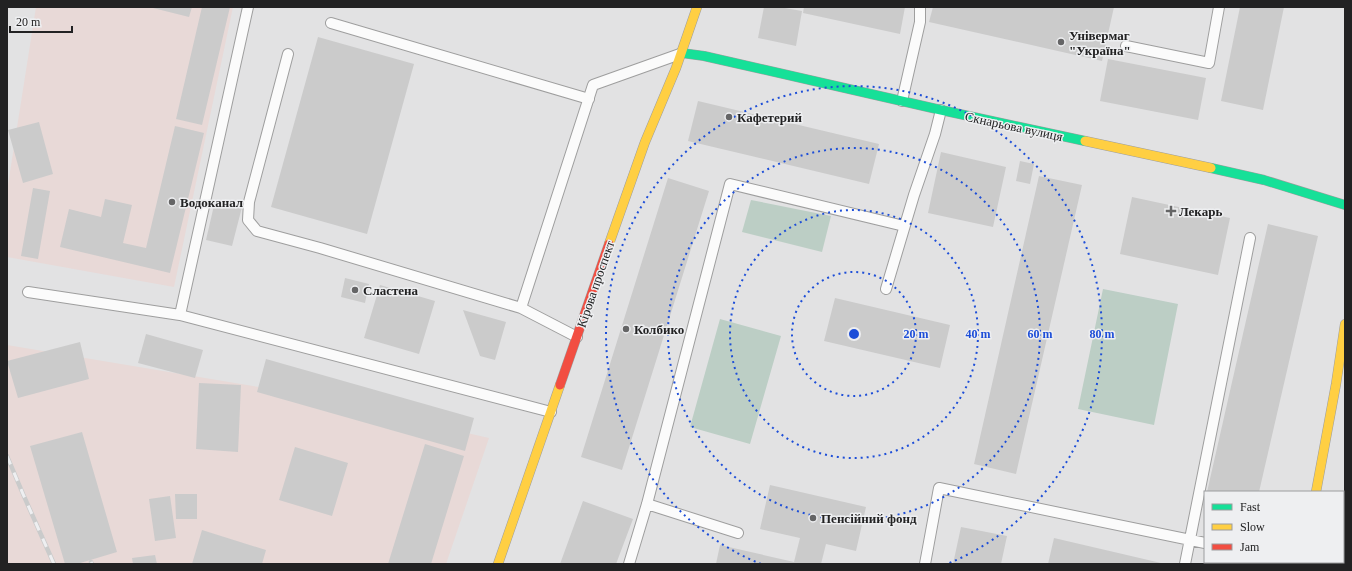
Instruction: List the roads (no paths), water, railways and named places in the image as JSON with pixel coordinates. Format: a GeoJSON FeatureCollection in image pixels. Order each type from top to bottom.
{"type":"FeatureCollection","features":[{"type":"Feature","properties":{"kind":"street","name":"Кірова проспект"},"geometry":{"type":"LineString","coordinates":[[498,564],[645,142],[682,53],[697,7]]}},
{"type":"Feature","properties":{"kind":"street","name":"Скнарьова вулиця"},"geometry":{"type":"LineString","coordinates":[[682,53],[704,56],[941,110],[1264,180],[1345,206]]}},
{"type":"Feature","properties":{"kind":"street"},"geometry":{"type":"LineString","coordinates":[[1316,491],[1336,384],[1345,324]]}},
{"type":"Feature","properties":{"kind":"lane"},"geometry":{"type":"LineString","coordinates":[[180,315],[248,7]]}},
{"type":"Feature","properties":{"kind":"lane"},"geometry":{"type":"LineString","coordinates":[[902,101],[920,22],[920,7]]}},
{"type":"Feature","properties":{"kind":"lane"},"geometry":{"type":"LineString","coordinates":[[1126,46],[1209,63],[1219,7]]}},
{"type":"Feature","properties":{"kind":"lane"},"geometry":{"type":"LineString","coordinates":[[331,23],[589,99]]}},
{"type":"Feature","properties":{"kind":"lane"},"geometry":{"type":"LineString","coordinates":[[522,308],[594,85],[682,53]]}},
{"type":"Feature","properties":{"kind":"lane"},"geometry":{"type":"LineString","coordinates":[[288,54],[249,202],[248,220],[257,231],[320,248],[522,308],[577,337]]}},
{"type":"Feature","properties":{"kind":"lane"},"geometry":{"type":"LineString","coordinates":[[886,289],[904,226],[935,134],[941,110]]}},
{"type":"Feature","properties":{"kind":"lane"},"geometry":{"type":"LineString","coordinates":[[629,564],[647,504],[730,184],[904,226]]}},
{"type":"Feature","properties":{"kind":"lane"},"geometry":{"type":"LineString","coordinates":[[1185,564],[1250,238]]}},
{"type":"Feature","properties":{"kind":"lane"},"geometry":{"type":"LineString","coordinates":[[28,292],[180,315],[551,412]]}},
{"type":"Feature","properties":{"kind":"lane"},"geometry":{"type":"LineString","coordinates":[[925,564],[939,488],[1204,543]]}},
{"type":"Feature","properties":{"kind":"lane"},"geometry":{"type":"LineString","coordinates":[[647,504],[738,533]]}},
{"type":"Feature","properties":{"kind":"railway"},"geometry":{"type":"LineString","coordinates":[[7,456],[54,564]]}},
{"type":"Feature","properties":{"kind":"place","name":"Універмаг \"Україна\""},"geometry":{"type":"Point","coordinates":[1061,42]}},
{"type":"Feature","properties":{"kind":"place","name":"Кафетерий"},"geometry":{"type":"Point","coordinates":[729,117]}},
{"type":"Feature","properties":{"kind":"place","name":"Водоканал"},"geometry":{"type":"Point","coordinates":[172,202]}},
{"type":"Feature","properties":{"kind":"place","name":"Лекарь"},"geometry":{"type":"Point","coordinates":[1171,211]}},
{"type":"Feature","properties":{"kind":"place","name":"Сластена"},"geometry":{"type":"Point","coordinates":[355,290]}},
{"type":"Feature","properties":{"kind":"place","name":"Колбико"},"geometry":{"type":"Point","coordinates":[626,329]}},
{"type":"Feature","properties":{"kind":"place","name":"Пенсійний фонд"},"geometry":{"type":"Point","coordinates":[813,518]}}]}
